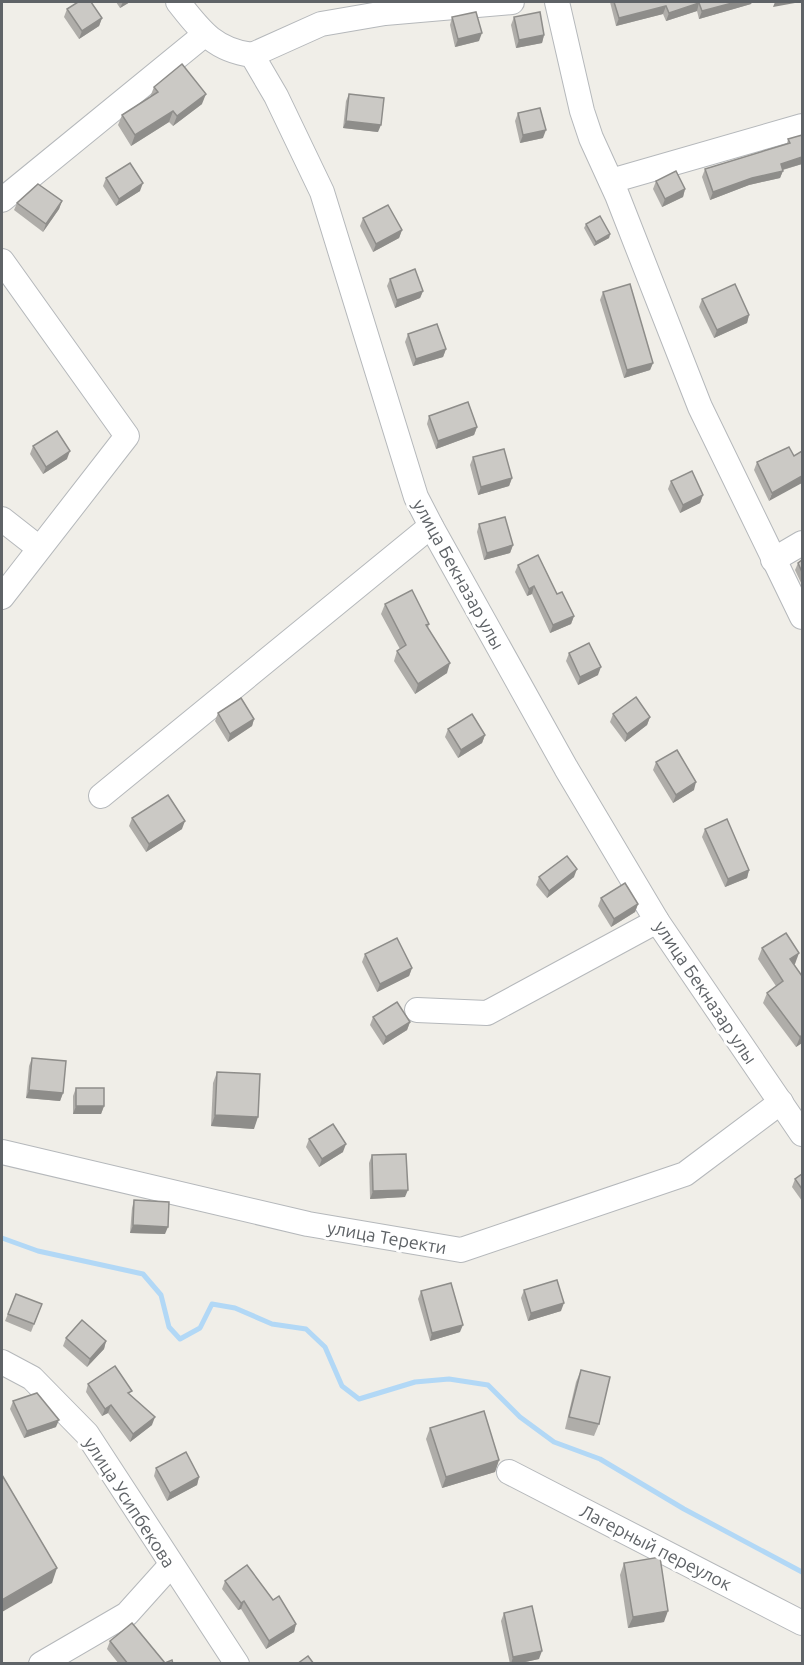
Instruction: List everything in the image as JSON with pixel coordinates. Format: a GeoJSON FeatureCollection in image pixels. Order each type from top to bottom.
{"type":"FeatureCollection","features":[{"type":"Feature","properties":{"kind":"street"},"geometry":{"type":"LineString","coordinates":[[178,2],[204,35],[232,52],[252,55],[321,24],[391,7],[512,2]]}},
{"type":"Feature","properties":{"kind":"street"},"geometry":{"type":"LineString","coordinates":[[557,2],[582,111],[700,407],[802,617]]}},
{"type":"Feature","properties":{"kind":"street"},"geometry":{"type":"LineString","coordinates":[[2,200],[204,35]]}},
{"type":"Feature","properties":{"kind":"street","name":"улица Бекназар улы"},"geometry":{"type":"LineString","coordinates":[[252,55],[276,96],[322,192],[416,497],[430,526],[566,768],[657,921],[802,1134]]}},
{"type":"Feature","properties":{"kind":"street"},"geometry":{"type":"LineString","coordinates":[[611,181],[802,126]]}},
{"type":"Feature","properties":{"kind":"street"},"geometry":{"type":"LineString","coordinates":[[2,261],[127,436],[2,597]]}},
{"type":"Feature","properties":{"kind":"street"},"geometry":{"type":"LineString","coordinates":[[2,519],[39,548]]}},
{"type":"Feature","properties":{"kind":"street"},"geometry":{"type":"LineString","coordinates":[[101,796],[430,526]]}},
{"type":"Feature","properties":{"kind":"street"},"geometry":{"type":"LineString","coordinates":[[773,560],[802,543]]}},
{"type":"Feature","properties":{"kind":"street"},"geometry":{"type":"LineString","coordinates":[[417,1010],[487,1013],[657,921]]}},
{"type":"Feature","properties":{"kind":"street","name":"улица Теректи"},"geometry":{"type":"LineString","coordinates":[[2,1152],[308,1224],[461,1250],[685,1174],[781,1102]]}},
{"type":"Feature","properties":{"kind":"street","name":"улица Усипбекова"},"geometry":{"type":"LineString","coordinates":[[2,1362],[32,1378],[87,1434],[237,1664]]}},
{"type":"Feature","properties":{"kind":"street","name":"Лагерный переулок"},"geometry":{"type":"LineString","coordinates":[[509,1472],[802,1623]]}},
{"type":"Feature","properties":{"kind":"street"},"geometry":{"type":"LineString","coordinates":[[41,1664],[127,1614],[171,1565]]}},
{"type":"Feature","properties":{"kind":"building"},"geometry":{"type":"Polygon","coordinates":[[[78,2],[91,2],[102,18],[82,31],[67,9],[78,2]]]}},
{"type":"Feature","properties":{"kind":"building"},"geometry":{"type":"Polygon","coordinates":[[[614,2],[736,2],[702,11],[699,3],[669,13],[666,6],[619,18],[614,2]]]}},
{"type":"Feature","properties":{"kind":"building"},"geometry":{"type":"Polygon","coordinates":[[[476,12],[482,33],[458,39],[452,17],[476,12]]]}},
{"type":"Feature","properties":{"kind":"building"},"geometry":{"type":"Polygon","coordinates":[[[540,12],[544,35],[519,40],[514,17],[540,12]]]}},
{"type":"Feature","properties":{"kind":"building"},"geometry":{"type":"Polygon","coordinates":[[[182,64],[206,94],[177,116],[173,111],[135,135],[122,115],[158,92],[154,87],[182,64]]]}},
{"type":"Feature","properties":{"kind":"building"},"geometry":{"type":"Polygon","coordinates":[[[349,94],[384,98],[381,125],[346,121],[349,94]]]}},
{"type":"Feature","properties":{"kind":"building"},"geometry":{"type":"Polygon","coordinates":[[[540,108],[546,130],[523,135],[518,113],[540,108]]]}},
{"type":"Feature","properties":{"kind":"building"},"geometry":{"type":"Polygon","coordinates":[[[802,135],[802,157],[781,164],[783,171],[752,178],[713,192],[705,169],[790,143],[788,139],[802,135]]]}},
{"type":"Feature","properties":{"kind":"building"},"geometry":{"type":"Polygon","coordinates":[[[130,163],[143,183],[119,199],[106,178],[130,163]]]}},
{"type":"Feature","properties":{"kind":"building"},"geometry":{"type":"Polygon","coordinates":[[[676,171],[685,189],[665,199],[656,181],[676,171]]]}},
{"type":"Feature","properties":{"kind":"building"},"geometry":{"type":"Polygon","coordinates":[[[38,184],[62,201],[46,224],[17,203],[38,184]]]}},
{"type":"Feature","properties":{"kind":"building"},"geometry":{"type":"Polygon","coordinates":[[[388,205],[402,230],[376,244],[363,218],[388,205]]]}},
{"type":"Feature","properties":{"kind":"building"},"geometry":{"type":"Polygon","coordinates":[[[600,216],[610,234],[596,242],[586,224],[600,216]]]}},
{"type":"Feature","properties":{"kind":"building"},"geometry":{"type":"Polygon","coordinates":[[[415,269],[423,291],[397,300],[390,279],[415,269]]]}},
{"type":"Feature","properties":{"kind":"building"},"geometry":{"type":"Polygon","coordinates":[[[630,284],[653,363],[627,370],[603,292],[630,284]]]}},
{"type":"Feature","properties":{"kind":"building"},"geometry":{"type":"Polygon","coordinates":[[[735,284],[749,315],[717,330],[702,299],[735,284]]]}},
{"type":"Feature","properties":{"kind":"building"},"geometry":{"type":"Polygon","coordinates":[[[437,324],[446,349],[416,359],[408,334],[437,324]]]}},
{"type":"Feature","properties":{"kind":"building"},"geometry":{"type":"Polygon","coordinates":[[[468,402],[477,427],[438,441],[429,416],[468,402]]]}},
{"type":"Feature","properties":{"kind":"building"},"geometry":{"type":"Polygon","coordinates":[[[57,431],[70,451],[46,467],[33,446],[57,431]]]}},
{"type":"Feature","properties":{"kind":"building"},"geometry":{"type":"Polygon","coordinates":[[[789,447],[794,456],[802,451],[802,476],[772,493],[757,462],[789,447]]]}},
{"type":"Feature","properties":{"kind":"building"},"geometry":{"type":"Polygon","coordinates":[[[504,449],[512,478],[481,487],[473,457],[504,449]]]}},
{"type":"Feature","properties":{"kind":"building"},"geometry":{"type":"Polygon","coordinates":[[[692,471],[703,495],[683,505],[671,481],[692,471]]]}},
{"type":"Feature","properties":{"kind":"building"},"geometry":{"type":"Polygon","coordinates":[[[505,517],[513,545],[487,553],[479,524],[505,517]]]}},
{"type":"Feature","properties":{"kind":"building"},"geometry":{"type":"Polygon","coordinates":[[[538,555],[557,594],[562,592],[574,616],[553,625],[534,586],[529,589],[518,565],[538,555]]]}},
{"type":"Feature","properties":{"kind":"building"},"geometry":{"type":"Polygon","coordinates":[[[802,560],[802,572],[798,563],[802,560]]]}},
{"type":"Feature","properties":{"kind":"building"},"geometry":{"type":"Polygon","coordinates":[[[412,590],[429,624],[426,625],[450,663],[418,684],[397,651],[406,645],[385,604],[412,590]]]}},
{"type":"Feature","properties":{"kind":"building"},"geometry":{"type":"Polygon","coordinates":[[[589,643],[601,667],[580,677],[569,653],[589,643]]]}},
{"type":"Feature","properties":{"kind":"building"},"geometry":{"type":"Polygon","coordinates":[[[636,697],[650,717],[627,734],[613,714],[636,697]]]}},
{"type":"Feature","properties":{"kind":"building"},"geometry":{"type":"Polygon","coordinates":[[[241,698],[254,719],[230,734],[218,713],[241,698]]]}},
{"type":"Feature","properties":{"kind":"building"},"geometry":{"type":"Polygon","coordinates":[[[472,714],[485,735],[461,750],[448,729],[472,714]]]}},
{"type":"Feature","properties":{"kind":"building"},"geometry":{"type":"Polygon","coordinates":[[[677,750],[696,782],[676,795],[656,762],[677,750]]]}},
{"type":"Feature","properties":{"kind":"building"},"geometry":{"type":"Polygon","coordinates":[[[168,795],[185,821],[149,844],[132,818],[168,795]]]}},
{"type":"Feature","properties":{"kind":"building"},"geometry":{"type":"Polygon","coordinates":[[[727,819],[749,870],[728,879],[705,829],[727,819]]]}},
{"type":"Feature","properties":{"kind":"building"},"geometry":{"type":"Polygon","coordinates":[[[567,856],[577,869],[549,891],[539,877],[567,856]]]}},
{"type":"Feature","properties":{"kind":"building"},"geometry":{"type":"Polygon","coordinates":[[[625,883],[638,904],[614,919],[601,898],[625,883]]]}},
{"type":"Feature","properties":{"kind":"building"},"geometry":{"type":"Polygon","coordinates":[[[786,933],[799,953],[790,959],[802,976],[802,1035],[800,1037],[767,993],[783,981],[762,948],[786,933]]]}},
{"type":"Feature","properties":{"kind":"building"},"geometry":{"type":"Polygon","coordinates":[[[397,938],[412,968],[380,984],[365,954],[397,938]]]}},
{"type":"Feature","properties":{"kind":"building"},"geometry":{"type":"Polygon","coordinates":[[[397,1002],[410,1022],[386,1037],[373,1017],[397,1002]]]}},
{"type":"Feature","properties":{"kind":"building"},"geometry":{"type":"Polygon","coordinates":[[[32,1058],[66,1061],[63,1093],[29,1090],[32,1058]]]}},
{"type":"Feature","properties":{"kind":"building"},"geometry":{"type":"Polygon","coordinates":[[[217,1072],[260,1074],[258,1117],[215,1115],[217,1072]]]}},
{"type":"Feature","properties":{"kind":"building"},"geometry":{"type":"Polygon","coordinates":[[[76,1088],[104,1088],[104,1106],[76,1106],[76,1088]]]}},
{"type":"Feature","properties":{"kind":"building"},"geometry":{"type":"Polygon","coordinates":[[[333,1124],[346,1144],[322,1159],[309,1139],[333,1124]]]}},
{"type":"Feature","properties":{"kind":"building"},"geometry":{"type":"Polygon","coordinates":[[[406,1154],[408,1190],[373,1191],[372,1155],[406,1154]]]}},
{"type":"Feature","properties":{"kind":"building"},"geometry":{"type":"Polygon","coordinates":[[[802,1174],[802,1189],[795,1179],[802,1174]]]}},
{"type":"Feature","properties":{"kind":"building"},"geometry":{"type":"Polygon","coordinates":[[[134,1200],[169,1202],[168,1227],[133,1225],[134,1200]]]}},
{"type":"Feature","properties":{"kind":"building"},"geometry":{"type":"Polygon","coordinates":[[[557,1280],[564,1303],[531,1313],[524,1290],[557,1280]]]}},
{"type":"Feature","properties":{"kind":"building"},"geometry":{"type":"Polygon","coordinates":[[[451,1283],[463,1325],[432,1333],[421,1291],[451,1283]]]}},
{"type":"Feature","properties":{"kind":"building"},"geometry":{"type":"Polygon","coordinates":[[[16,1294],[42,1304],[34,1324],[8,1314],[16,1294]]]}},
{"type":"Feature","properties":{"kind":"building"},"geometry":{"type":"Polygon","coordinates":[[[82,1320],[106,1341],[90,1359],[66,1338],[82,1320]]]}},
{"type":"Feature","properties":{"kind":"building"},"geometry":{"type":"Polygon","coordinates":[[[115,1366],[132,1391],[128,1393],[155,1417],[133,1434],[111,1405],[105,1409],[88,1384],[115,1366]]]}},
{"type":"Feature","properties":{"kind":"building"},"geometry":{"type":"Polygon","coordinates":[[[581,1370],[610,1377],[599,1424],[569,1417],[581,1370]]]}},
{"type":"Feature","properties":{"kind":"building"},"geometry":{"type":"Polygon","coordinates":[[[37,1393],[59,1420],[27,1431],[13,1401],[37,1393]]]}},
{"type":"Feature","properties":{"kind":"building"},"geometry":{"type":"Polygon","coordinates":[[[484,1411],[499,1460],[446,1477],[430,1428],[484,1411]]]}},
{"type":"Feature","properties":{"kind":"building"},"geometry":{"type":"Polygon","coordinates":[[[186,1452],[199,1477],[170,1493],[156,1468],[186,1452]]]}},
{"type":"Feature","properties":{"kind":"building"},"geometry":{"type":"Polygon","coordinates":[[[2,1475],[57,1568],[2,1600],[2,1475]]]}},
{"type":"Feature","properties":{"kind":"building"},"geometry":{"type":"Polygon","coordinates":[[[660,1557],[668,1611],[633,1617],[624,1563],[660,1557]]]}},
{"type":"Feature","properties":{"kind":"building"},"geometry":{"type":"Polygon","coordinates":[[[247,1565],[273,1600],[279,1596],[296,1624],[269,1641],[244,1601],[241,1603],[225,1581],[247,1565]]]}},
{"type":"Feature","properties":{"kind":"building"},"geometry":{"type":"Polygon","coordinates":[[[532,1606],[542,1651],[513,1657],[504,1613],[532,1606]]]}},
{"type":"Feature","properties":{"kind":"building"},"geometry":{"type":"Polygon","coordinates":[[[132,1623],[165,1663],[172,1660],[173,1664],[128,1664],[110,1641],[132,1623]]]}},
{"type":"Feature","properties":{"kind":"building"},"geometry":{"type":"Polygon","coordinates":[[[308,1656],[314,1664],[297,1664],[308,1656]]]}},
{"type":"Feature","properties":{"kind":"waterway"},"geometry":{"type":"LineString","coordinates":[[2,1238],[38,1251],[143,1274],[161,1295],[169,1327],[180,1339],[200,1328],[212,1304],[235,1308],[272,1324],[306,1329],[325,1347],[342,1386],[359,1399],[415,1382],[449,1379],[488,1385],[520,1417],[554,1442],[600,1459],[684,1509],[802,1572]]}}]}
